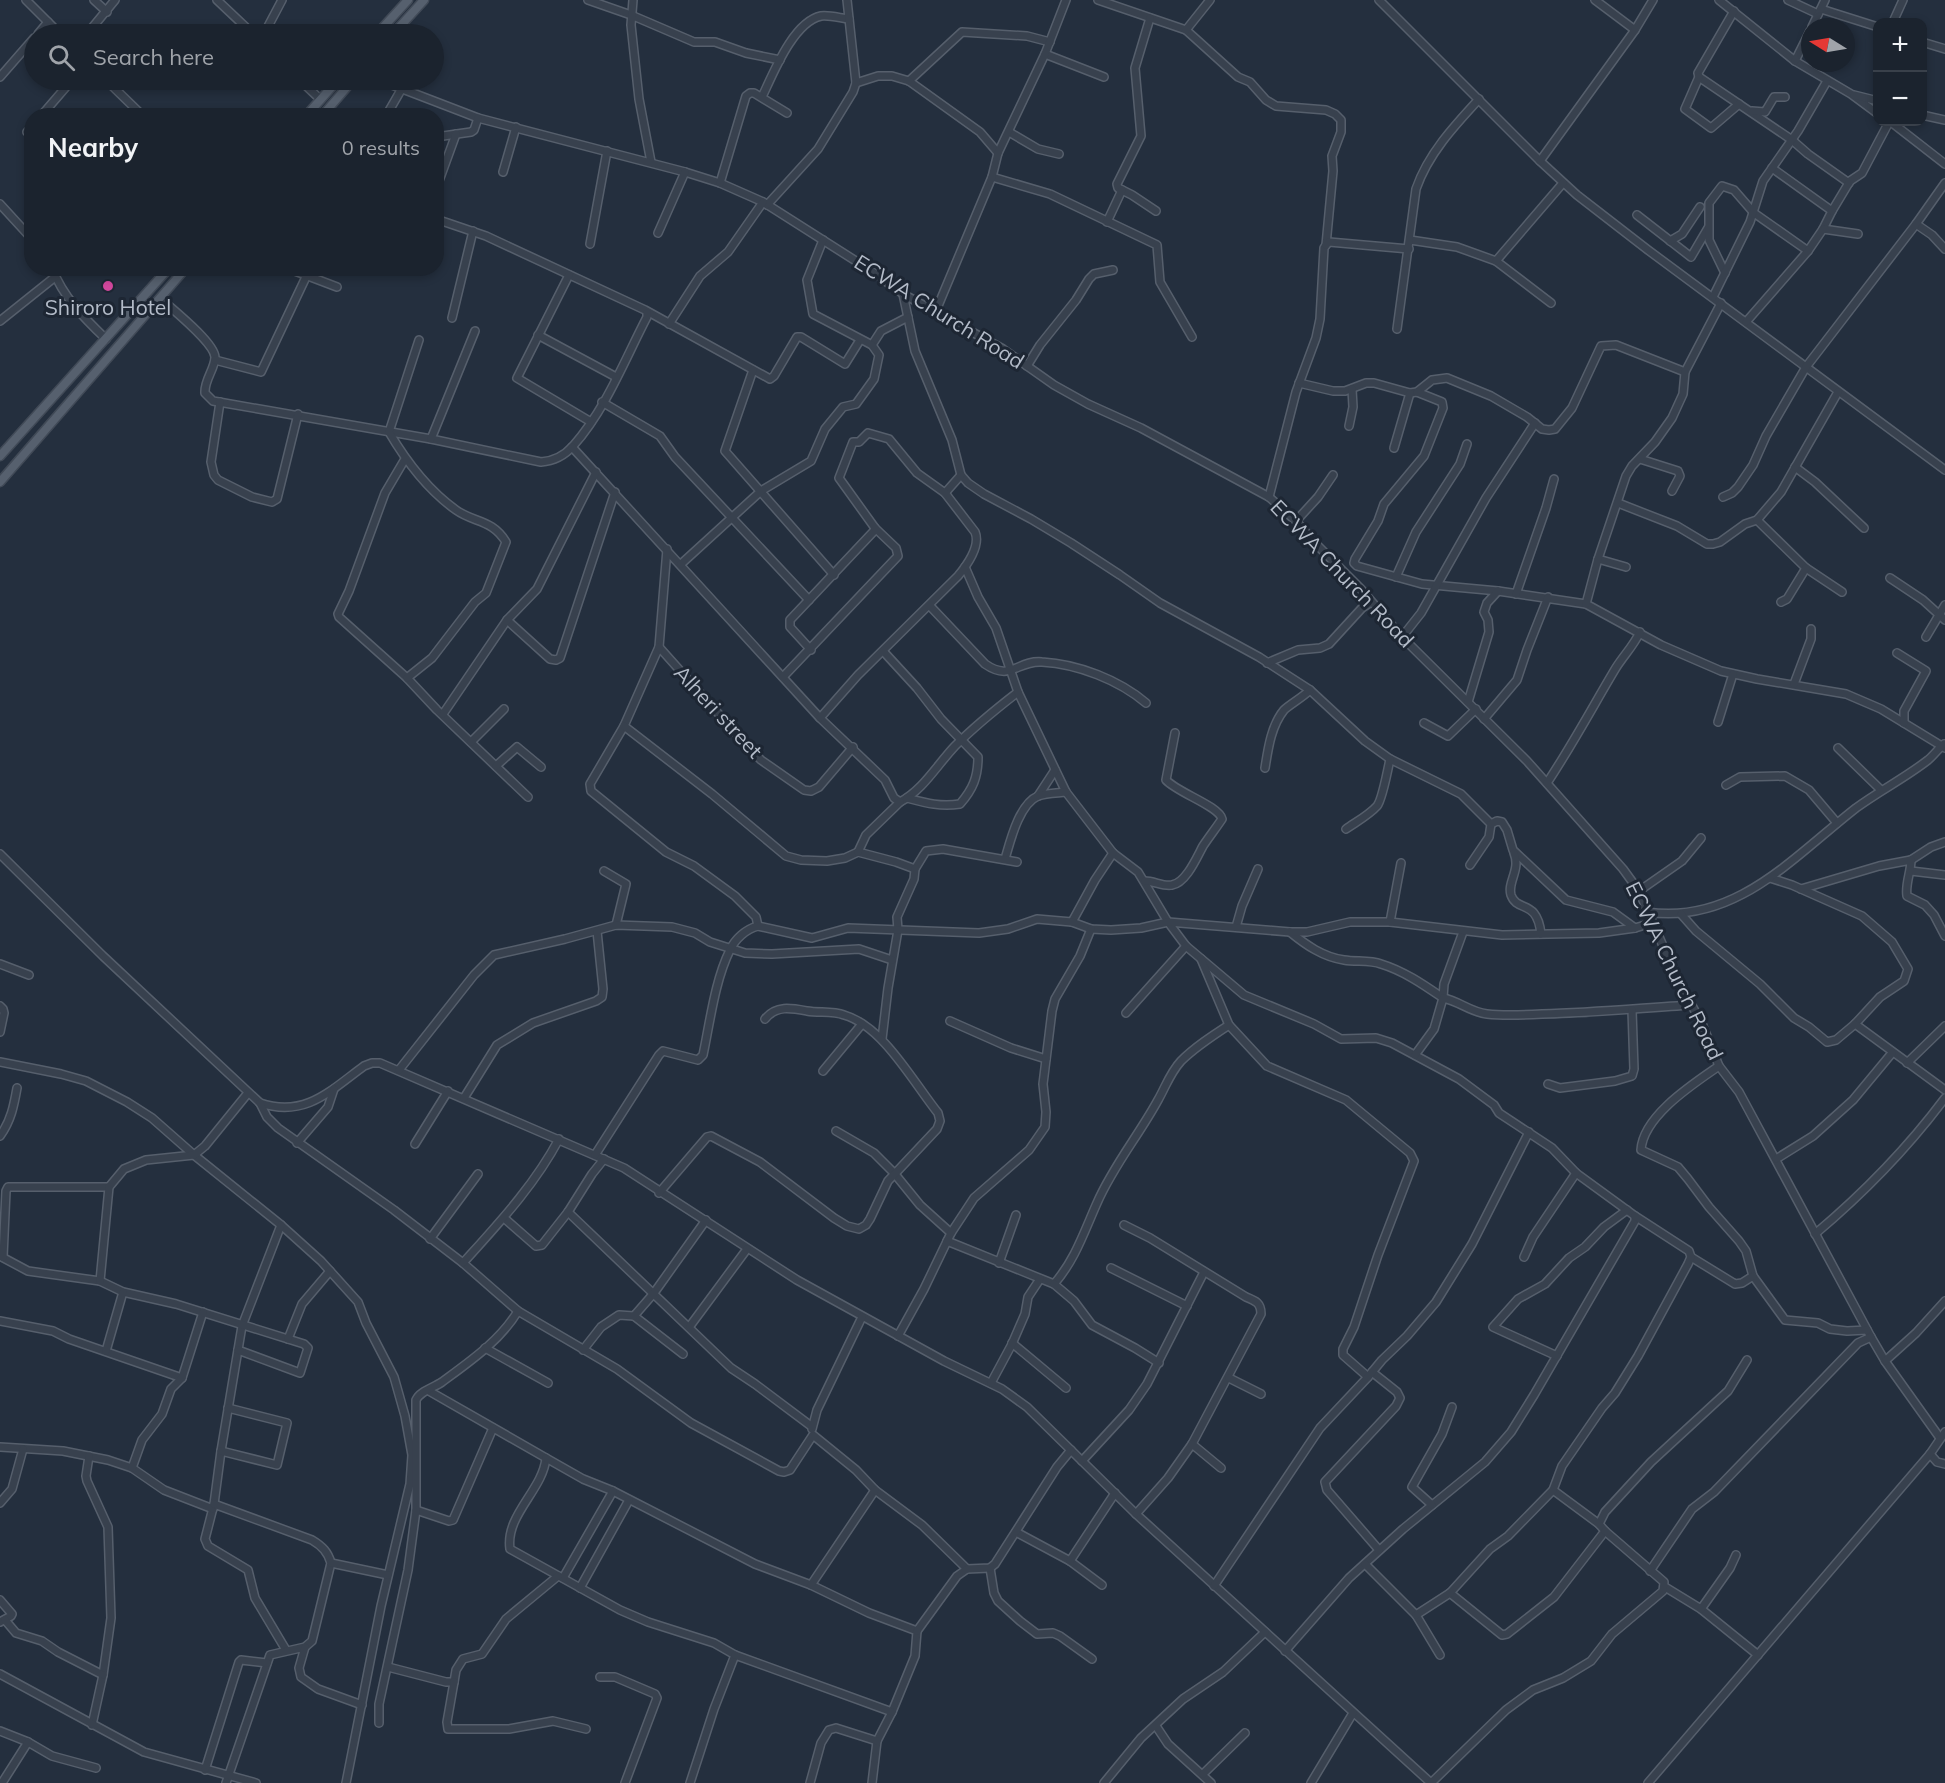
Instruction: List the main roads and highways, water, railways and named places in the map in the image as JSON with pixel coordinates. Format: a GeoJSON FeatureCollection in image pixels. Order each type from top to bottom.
{"type":"FeatureCollection","features":[{"type":"Feature","properties":{"kind":"main road"},"geometry":{"type":"LineString","coordinates":[[386,24],[408,0]]}},
{"type":"Feature","properties":{"kind":"main road"},"geometry":{"type":"LineString","coordinates":[[402,24],[424,0]]}},
{"type":"Feature","properties":{"kind":"main road"},"geometry":{"type":"LineString","coordinates":[[313,108],[329,90]]}},
{"type":"Feature","properties":{"kind":"main road"},"geometry":{"type":"LineString","coordinates":[[329,108],[344,90]]}},
{"type":"Feature","properties":{"kind":"main road"},"geometry":{"type":"LineString","coordinates":[[0,456],[162,276]]}},
{"type":"Feature","properties":{"kind":"main road"},"geometry":{"type":"LineString","coordinates":[[0,482],[179,276]]}},
{"type":"Feature","properties":{"kind":"place","name":"Shiroro Hotel"},"geometry":{"type":"Point","coordinates":[108,286]}}]}
